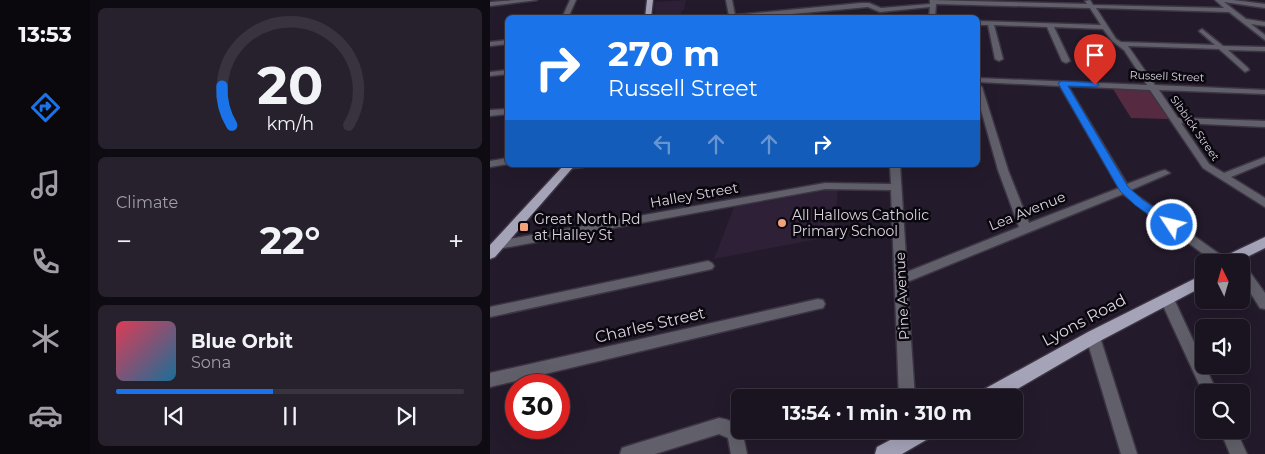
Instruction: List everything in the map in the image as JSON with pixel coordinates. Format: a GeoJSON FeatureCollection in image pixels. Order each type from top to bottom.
{"type":"FeatureCollection","features":[{"type":"Feature","properties":{"kind":"main road"},"geometry":{"type":"LineString","coordinates":[[645,0],[646,15]]}},
{"type":"Feature","properties":{"kind":"main road"},"geometry":{"type":"LineString","coordinates":[[647,15],[650,0]]}},
{"type":"Feature","properties":{"kind":"main road"},"geometry":{"type":"LineString","coordinates":[[494,250],[572,167]]}},
{"type":"Feature","properties":{"kind":"main road"},"geometry":{"type":"LineString","coordinates":[[1242,254],[1265,242]]}},
{"type":"Feature","properties":{"kind":"main road"},"geometry":{"type":"LineString","coordinates":[[1250,259],[1265,251]]}},
{"type":"Feature","properties":{"kind":"main road","name":"Lyons Road"},"geometry":{"type":"LineString","coordinates":[[1001,389],[1093,337],[1195,284]]}},
{"type":"Feature","properties":{"kind":"main road"},"geometry":{"type":"LineString","coordinates":[[884,454],[909,439]]}},
{"type":"Feature","properties":{"kind":"street"},"geometry":{"type":"LineString","coordinates":[[490,4],[534,0]]}},
{"type":"Feature","properties":{"kind":"street"},"geometry":{"type":"LineString","coordinates":[[566,15],[573,0]]}},
{"type":"Feature","properties":{"kind":"street"},"geometry":{"type":"LineString","coordinates":[[730,0],[733,15]]}},
{"type":"Feature","properties":{"kind":"street"},"geometry":{"type":"LineString","coordinates":[[1218,0],[1265,6]]}},
{"type":"Feature","properties":{"kind":"street"},"geometry":{"type":"LineString","coordinates":[[1218,0],[1265,38]]}},
{"type":"Feature","properties":{"kind":"street"},"geometry":{"type":"LineString","coordinates":[[754,15],[861,5],[869,5],[880,10],[932,2],[1089,3],[1231,10]]}},
{"type":"Feature","properties":{"kind":"street"},"geometry":{"type":"LineString","coordinates":[[932,2],[932,15]]}},
{"type":"Feature","properties":{"kind":"street","name":"Sibbick Street"},"geometry":{"type":"LineString","coordinates":[[1089,3],[1119,44],[1127,49],[1206,166],[1265,203]]}},
{"type":"Feature","properties":{"kind":"street"},"geometry":{"type":"LineString","coordinates":[[1244,21],[1265,24]]}},
{"type":"Feature","properties":{"kind":"street"},"geometry":{"type":"LineString","coordinates":[[980,23],[1105,27]]}},
{"type":"Feature","properties":{"kind":"street"},"geometry":{"type":"LineString","coordinates":[[991,24],[998,59]]}},
{"type":"Feature","properties":{"kind":"street"},"geometry":{"type":"LineString","coordinates":[[1050,26],[1066,61]]}},
{"type":"Feature","properties":{"kind":"street"},"geometry":{"type":"LineString","coordinates":[[1202,31],[1221,46],[1245,70]]}},
{"type":"Feature","properties":{"kind":"street"},"geometry":{"type":"LineString","coordinates":[[490,44],[505,42]]}},
{"type":"Feature","properties":{"kind":"street"},"geometry":{"type":"LineString","coordinates":[[1119,44],[1265,49]]}},
{"type":"Feature","properties":{"kind":"street"},"geometry":{"type":"LineString","coordinates":[[490,74],[505,72]]}},
{"type":"Feature","properties":{"kind":"street","name":"Russell Street"},"geometry":{"type":"LineString","coordinates":[[980,80],[1265,92]]}},
{"type":"Feature","properties":{"kind":"street"},"geometry":{"type":"LineString","coordinates":[[1062,83],[1124,189],[1139,203],[1211,254]]}},
{"type":"Feature","properties":{"kind":"street"},"geometry":{"type":"LineString","coordinates":[[980,94],[1003,170],[1025,228]]}},
{"type":"Feature","properties":{"kind":"street"},"geometry":{"type":"LineString","coordinates":[[490,113],[505,111]]}},
{"type":"Feature","properties":{"kind":"street"},"geometry":{"type":"LineString","coordinates":[[1175,120],[1265,124]]}},
{"type":"Feature","properties":{"kind":"street"},"geometry":{"type":"LineString","coordinates":[[1223,177],[1265,160]]}},
{"type":"Feature","properties":{"kind":"street"},"geometry":{"type":"LineString","coordinates":[[490,164],[505,162]]}},
{"type":"Feature","properties":{"kind":"street","name":"Pine Avenue"},"geometry":{"type":"LineString","coordinates":[[895,167],[907,389]]}},
{"type":"Feature","properties":{"kind":"street","name":"Lea Avenue"},"geometry":{"type":"LineString","coordinates":[[902,279],[1165,173]]}},
{"type":"Feature","properties":{"kind":"street","name":"Halley Street"},"geometry":{"type":"LineString","coordinates":[[494,250],[825,186],[896,187]]}},
{"type":"Feature","properties":{"kind":"street"},"geometry":{"type":"LineString","coordinates":[[490,312],[708,266]]}},
{"type":"Feature","properties":{"kind":"street"},"geometry":{"type":"LineString","coordinates":[[1250,280],[1265,304]]}},
{"type":"Feature","properties":{"kind":"street"},"geometry":{"type":"LineString","coordinates":[[1167,299],[1206,384]]}},
{"type":"Feature","properties":{"kind":"street","name":"Charles Street"},"geometry":{"type":"LineString","coordinates":[[490,380],[818,304]]}},
{"type":"Feature","properties":{"kind":"street"},"geometry":{"type":"LineString","coordinates":[[1093,337],[1129,454]]}},
{"type":"Feature","properties":{"kind":"street"},"geometry":{"type":"LineString","coordinates":[[628,454],[719,426],[727,427],[735,433],[739,454]]}},
{"type":"Feature","properties":{"kind":"street"},"geometry":{"type":"LineString","coordinates":[[1232,439],[1239,454]]}},
{"type":"Feature","properties":{"kind":"shaded area"},"geometry":{"type":"Polygon","coordinates":[[[686,0],[681,15],[655,15],[655,2],[686,0]]]}},
{"type":"Feature","properties":{"kind":"shaded area"},"geometry":{"type":"Polygon","coordinates":[[[1113,89],[1151,90],[1169,119],[1131,118],[1113,89]]]}},
{"type":"Feature","properties":{"kind":"shaded area","name":"All Hallows Catholic Primary School"},"geometry":{"type":"Polygon","coordinates":[[[838,188],[834,236],[714,259],[734,207],[838,188]]]}},
{"type":"Feature","properties":{"kind":"place","name":"All Hallows Catholic Primary School"},"geometry":{"type":"Point","coordinates":[782,223]}},
{"type":"Feature","properties":{"kind":"place","name":"Great North Rd at Halley St"},"geometry":{"type":"Point","coordinates":[524,227]}},
{"type":"Feature","properties":{"kind":"route"},"geometry":{"type":"LineString","coordinates":[[1095,85],[1062,83],[1124,189],[1139,203],[1172,225]]}}]}
